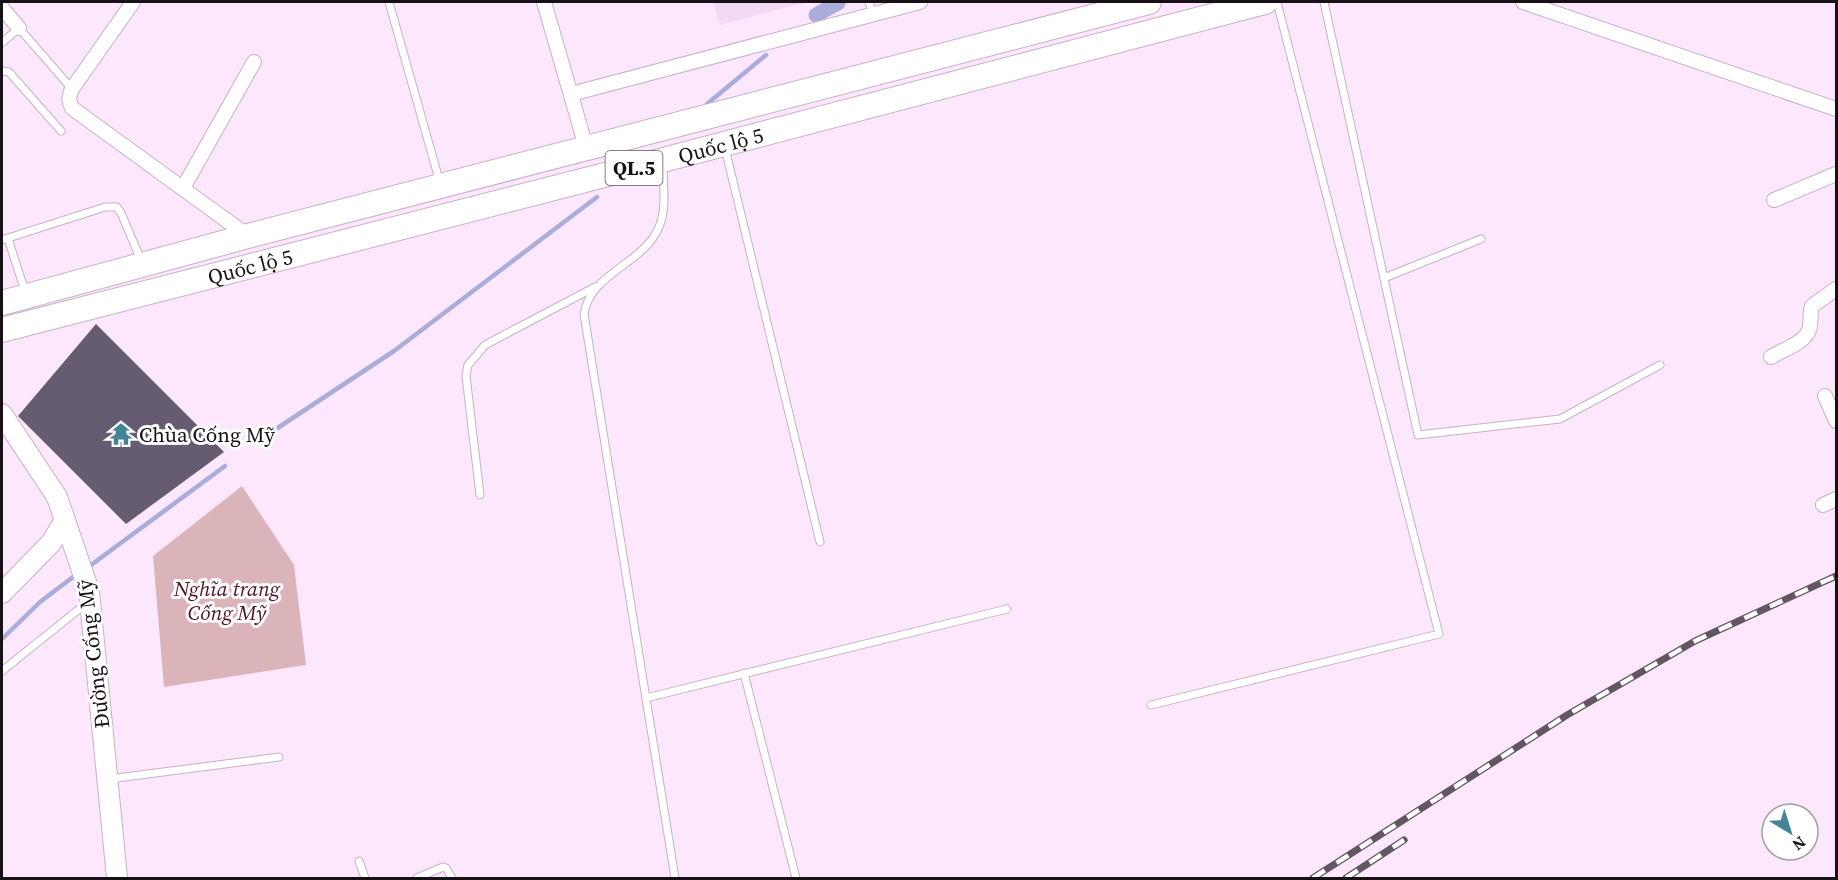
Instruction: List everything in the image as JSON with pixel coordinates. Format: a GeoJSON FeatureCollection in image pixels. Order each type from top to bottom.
{"type":"FeatureCollection","features":[{"type":"Feature","properties":{"kind":"highway","name":"Quốc lộ 5"},"geometry":{"type":"LineString","coordinates":[[2,303],[441,185],[1149,2]]}},
{"type":"Feature","properties":{"kind":"highway","name":"Quốc lộ 5"},"geometry":{"type":"LineString","coordinates":[[2,330],[1265,2]]}},
{"type":"Feature","properties":{"kind":"street"},"geometry":{"type":"LineString","coordinates":[[133,2],[72,89],[69,99],[72,108],[248,236]]}},
{"type":"Feature","properties":{"kind":"street"},"geometry":{"type":"LineString","coordinates":[[544,2],[586,147]]}},
{"type":"Feature","properties":{"kind":"street"},"geometry":{"type":"LineString","coordinates":[[571,94],[871,8],[920,2]]}},
{"type":"Feature","properties":{"kind":"street"},"geometry":{"type":"LineString","coordinates":[[1523,2],[1836,109]]}},
{"type":"Feature","properties":{"kind":"street"},"geometry":{"type":"LineString","coordinates":[[2,8],[19,28]]}},
{"type":"Feature","properties":{"kind":"street"},"geometry":{"type":"LineString","coordinates":[[183,188],[254,62]]}},
{"type":"Feature","properties":{"kind":"street"},"geometry":{"type":"LineString","coordinates":[[1774,200],[1836,174]]}},
{"type":"Feature","properties":{"kind":"street"},"geometry":{"type":"LineString","coordinates":[[1771,357],[1807,336],[1812,306],[1836,289]]}},
{"type":"Feature","properties":{"kind":"street"},"geometry":{"type":"LineString","coordinates":[[1825,396],[1836,421]]}},
{"type":"Feature","properties":{"kind":"street","name":"Đường Cống Mỹ"},"geometry":{"type":"LineString","coordinates":[[2,414],[57,497],[76,548],[90,596],[117,879]]}},
{"type":"Feature","properties":{"kind":"street"},"geometry":{"type":"LineString","coordinates":[[1823,505],[1836,499]]}},
{"type":"Feature","properties":{"kind":"street"},"geometry":{"type":"LineString","coordinates":[[2,593],[51,543],[65,520]]}},
{"type":"Feature","properties":{"kind":"lane"},"geometry":{"type":"LineString","coordinates":[[389,2],[441,185]]}},
{"type":"Feature","properties":{"kind":"lane"},"geometry":{"type":"LineString","coordinates":[[1151,705],[1439,634],[1277,2]]}},
{"type":"Feature","properties":{"kind":"lane"},"geometry":{"type":"LineString","coordinates":[[1324,2],[1418,435],[1560,419],[1660,365]]}},
{"type":"Feature","properties":{"kind":"lane"},"geometry":{"type":"LineString","coordinates":[[2,43],[19,28],[72,89]]}},
{"type":"Feature","properties":{"kind":"lane"},"geometry":{"type":"LineString","coordinates":[[2,71],[9,72],[61,131]]}},
{"type":"Feature","properties":{"kind":"lane"},"geometry":{"type":"LineString","coordinates":[[724,144],[820,543]]}},
{"type":"Feature","properties":{"kind":"lane"},"geometry":{"type":"LineString","coordinates":[[480,495],[466,376],[468,365],[485,345],[600,285],[643,250],[659,228],[663,214],[663,160]]}},
{"type":"Feature","properties":{"kind":"lane"},"geometry":{"type":"LineString","coordinates":[[27,297],[5,239],[105,207],[117,207],[122,213],[143,266]]}},
{"type":"Feature","properties":{"kind":"lane"},"geometry":{"type":"LineString","coordinates":[[1383,278],[1481,239]]}},
{"type":"Feature","properties":{"kind":"lane"},"geometry":{"type":"LineString","coordinates":[[600,285],[585,304],[584,314],[675,879]]}},
{"type":"Feature","properties":{"kind":"lane"},"geometry":{"type":"LineString","coordinates":[[2,671],[90,596]]}},
{"type":"Feature","properties":{"kind":"lane"},"geometry":{"type":"LineString","coordinates":[[646,698],[1007,609]]}},
{"type":"Feature","properties":{"kind":"lane"},"geometry":{"type":"LineString","coordinates":[[744,673],[796,879]]}},
{"type":"Feature","properties":{"kind":"lane"},"geometry":{"type":"LineString","coordinates":[[107,780],[279,757]]}},
{"type":"Feature","properties":{"kind":"lane"},"geometry":{"type":"LineString","coordinates":[[359,861],[365,879]]}},
{"type":"Feature","properties":{"kind":"lane"},"geometry":{"type":"LineString","coordinates":[[417,879],[443,867],[450,872],[452,879]]}},
{"type":"Feature","properties":{"kind":"shaded area"},"geometry":{"type":"Polygon","coordinates":[[[713,2],[807,2],[720,25],[713,2]]]}},
{"type":"Feature","properties":{"kind":"green space","name":"Nghĩa trang Cống Mỹ"},"geometry":{"type":"Polygon","coordinates":[[[242,486],[294,565],[306,665],[164,687],[153,556],[242,486]]]}},
{"type":"Feature","properties":{"kind":"building","name":"Chùa Cống Mỹ"},"geometry":{"type":"Polygon","coordinates":[[[96,324],[224,452],[126,524],[18,416],[96,324]]]}},
{"type":"Feature","properties":{"kind":"waterway"},"geometry":{"type":"LineString","coordinates":[[816,15],[838,3]]}},
{"type":"Feature","properties":{"kind":"waterway"},"geometry":{"type":"LineString","coordinates":[[707,104],[766,55]]}},
{"type":"Feature","properties":{"kind":"waterway"},"geometry":{"type":"LineString","coordinates":[[258,441],[394,351],[597,197]]}},
{"type":"Feature","properties":{"kind":"waterway"},"geometry":{"type":"LineString","coordinates":[[87,568],[225,466]]}},
{"type":"Feature","properties":{"kind":"waterway"},"geometry":{"type":"LineString","coordinates":[[2,639],[40,602],[77,574]]}},
{"type":"Feature","properties":{"kind":"railway"},"geometry":{"type":"LineString","coordinates":[[1313,878],[1567,715],[1695,641],[1836,576]]}},
{"type":"Feature","properties":{"kind":"railway"},"geometry":{"type":"LineString","coordinates":[[1346,878],[1404,840]]}},
{"type":"Feature","properties":{"kind":"place","name":"Chùa Cống Mỹ"},"geometry":{"type":"Point","coordinates":[121,434]}}]}
